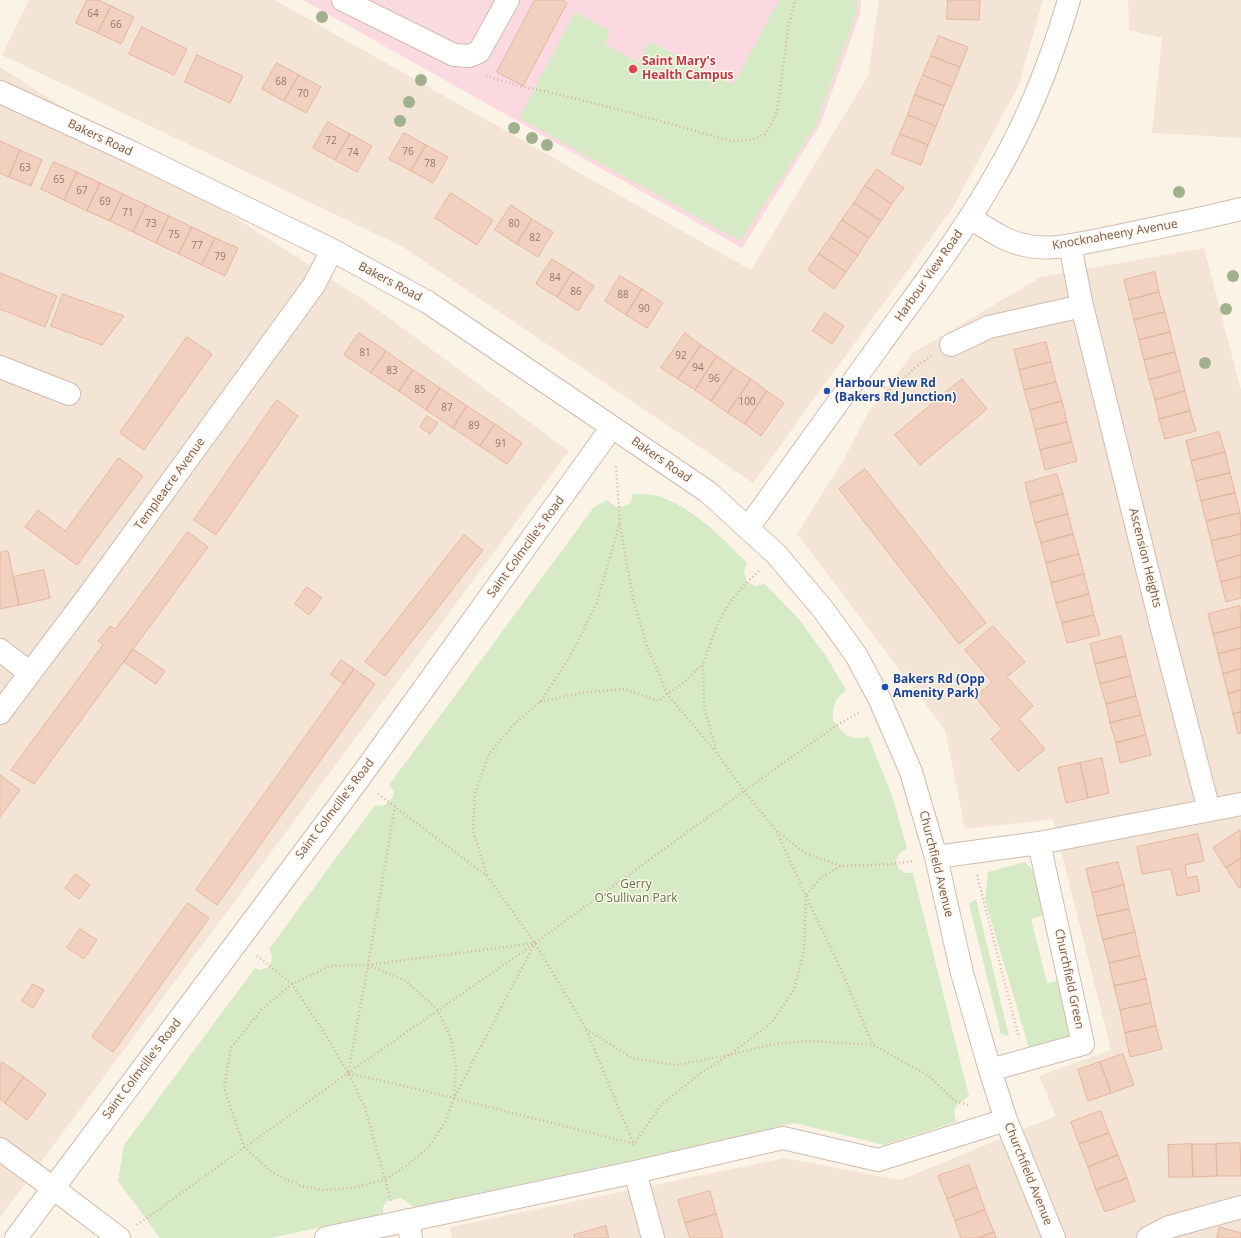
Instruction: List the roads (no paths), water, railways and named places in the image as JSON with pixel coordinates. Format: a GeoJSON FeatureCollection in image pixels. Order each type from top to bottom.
{"type":"FeatureCollection","features":[{"type":"Feature","properties":{"kind":"street"},"geometry":{"type":"LineString","coordinates":[[349,1],[454,54],[469,56],[479,52],[508,0]]}},
{"type":"Feature","properties":{"kind":"street","name":"Harbour View Road"},"geometry":{"type":"LineString","coordinates":[[748,528],[970,218],[1015,139],[1046,72],[1069,0]]}},
{"type":"Feature","properties":{"kind":"street","name":"Bakers Road"},"geometry":{"type":"LineString","coordinates":[[0,92],[131,152],[332,250],[429,303],[708,492],[748,528]]}},
{"type":"Feature","properties":{"kind":"street","name":"Knocknaheeny Avenue"},"geometry":{"type":"LineString","coordinates":[[970,218],[1004,238],[1024,246],[1054,248],[1171,226],[1241,209]]}},
{"type":"Feature","properties":{"kind":"street","name":"Ascension Heights"},"geometry":{"type":"LineString","coordinates":[[1070,245],[1082,306],[1210,810]]}},
{"type":"Feature","properties":{"kind":"street","name":"Templeacre Avenue"},"geometry":{"type":"LineString","coordinates":[[0,713],[89,595],[314,285],[332,250]]}},
{"type":"Feature","properties":{"kind":"street"},"geometry":{"type":"LineString","coordinates":[[951,344],[989,327],[1082,306]]}},
{"type":"Feature","properties":{"kind":"street"},"geometry":{"type":"LineString","coordinates":[[0,367],[69,394]]}},
{"type":"Feature","properties":{"kind":"street","name":"Saint Colmcille's Road"},"geometry":{"type":"LineString","coordinates":[[16,1238],[358,780],[612,427]]}},
{"type":"Feature","properties":{"kind":"street","name":"Churchfield Avenue"},"geometry":{"type":"LineString","coordinates":[[748,528],[776,554],[822,608],[856,655],[880,700],[911,772],[936,857],[962,973],[1006,1120],[1054,1238]]}},
{"type":"Feature","properties":{"kind":"street"},"geometry":{"type":"LineString","coordinates":[[0,650],[30,673]]}},
{"type":"Feature","properties":{"kind":"street"},"geometry":{"type":"LineString","coordinates":[[936,857],[1039,843],[1241,804]]}},
{"type":"Feature","properties":{"kind":"street","name":"Churchfield Green"},"geometry":{"type":"LineString","coordinates":[[990,1070],[1083,1044],[1039,843]]}},
{"type":"Feature","properties":{"kind":"street"},"geometry":{"type":"LineString","coordinates":[[326,1238],[405,1227],[784,1138],[878,1160],[1006,1120]]}},
{"type":"Feature","properties":{"kind":"street"},"geometry":{"type":"LineString","coordinates":[[0,1149],[119,1238]]}},
{"type":"Feature","properties":{"kind":"street"},"geometry":{"type":"LineString","coordinates":[[634,1172],[653,1238]]}},
{"type":"Feature","properties":{"kind":"street"},"geometry":{"type":"LineString","coordinates":[[1148,1238],[1169,1227],[1241,1207]]}},
{"type":"Feature","properties":{"kind":"place","name":"Saint Mary's Health Campus"},"geometry":{"type":"Point","coordinates":[633,69]}},
{"type":"Feature","properties":{"kind":"place","name":"Harbour View Rd (Bakers Rd Junction)"},"geometry":{"type":"Point","coordinates":[827,391]}},
{"type":"Feature","properties":{"kind":"place","name":"Bakers Rd (Opp Amenity Park)"},"geometry":{"type":"Point","coordinates":[885,687]}},
{"type":"Feature","properties":{"kind":"park label","name":"Gerry O'Sullivan Park"},"geometry":{"type":"Point","coordinates":[636,892]}}]}
